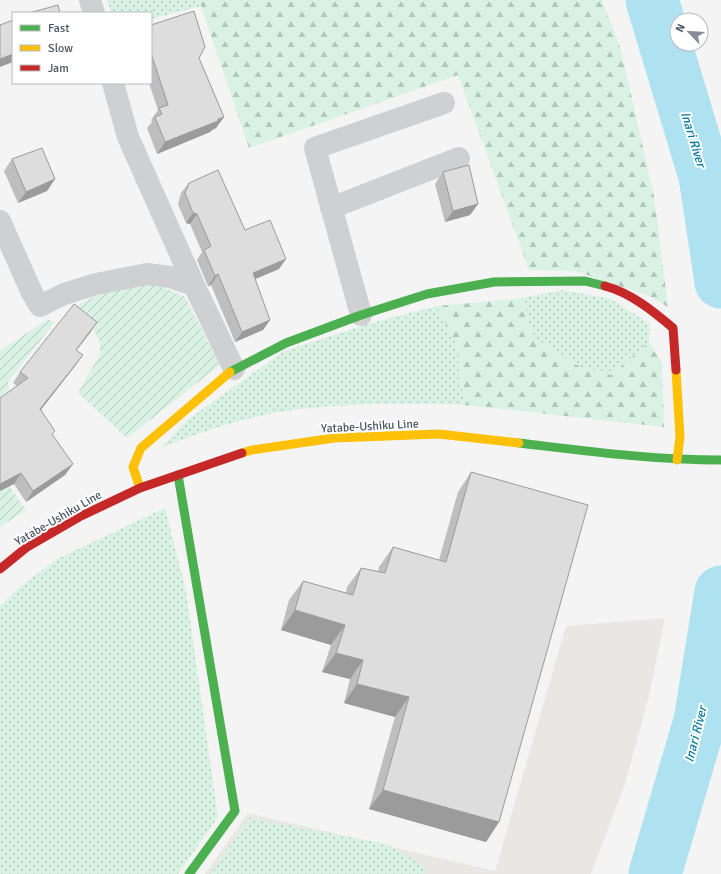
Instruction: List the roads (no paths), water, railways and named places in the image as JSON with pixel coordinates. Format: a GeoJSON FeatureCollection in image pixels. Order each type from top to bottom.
{"type":"FeatureCollection","features":[{"type":"Feature","properties":{"kind":"street"},"geometry":{"type":"LineString","coordinates":[[90,0],[94,12]]}},
{"type":"Feature","properties":{"kind":"street"},"geometry":{"type":"LineString","coordinates":[[113,84],[128,137],[194,285],[234,369]]}},
{"type":"Feature","properties":{"kind":"street"},"geometry":{"type":"LineString","coordinates":[[361,315],[315,148],[444,103]]}},
{"type":"Feature","properties":{"kind":"street"},"geometry":{"type":"LineString","coordinates":[[331,208],[459,158]]}},
{"type":"Feature","properties":{"kind":"street"},"geometry":{"type":"LineString","coordinates":[[0,221],[32,293],[40,306],[64,294],[96,284],[147,274],[170,277],[194,285]]}},
{"type":"Feature","properties":{"kind":"street"},"geometry":{"type":"LineString","coordinates":[[140,488],[133,467],[141,448],[234,369],[286,342],[361,315],[427,294],[494,282],[585,281],[612,288],[648,307],[673,328],[680,437],[677,460]]}},
{"type":"Feature","properties":{"kind":"street","name":"Yatabe-Ushiku Line"},"geometry":{"type":"LineString","coordinates":[[0,569],[27,547],[79,518],[140,488],[252,450],[334,438],[439,434],[638,457],[677,460],[721,460]]}},
{"type":"Feature","properties":{"kind":"street"},"geometry":{"type":"LineString","coordinates":[[178,475],[235,811],[189,874]]}},
{"type":"Feature","properties":{"kind":"waterway","name":"Inari River"},"geometry":{"type":"LineString","coordinates":[[652,0],[705,176],[721,282]]}},
{"type":"Feature","properties":{"kind":"waterway","name":"Inari River"},"geometry":{"type":"LineString","coordinates":[[655,874],[700,721],[721,592]]}}]}
